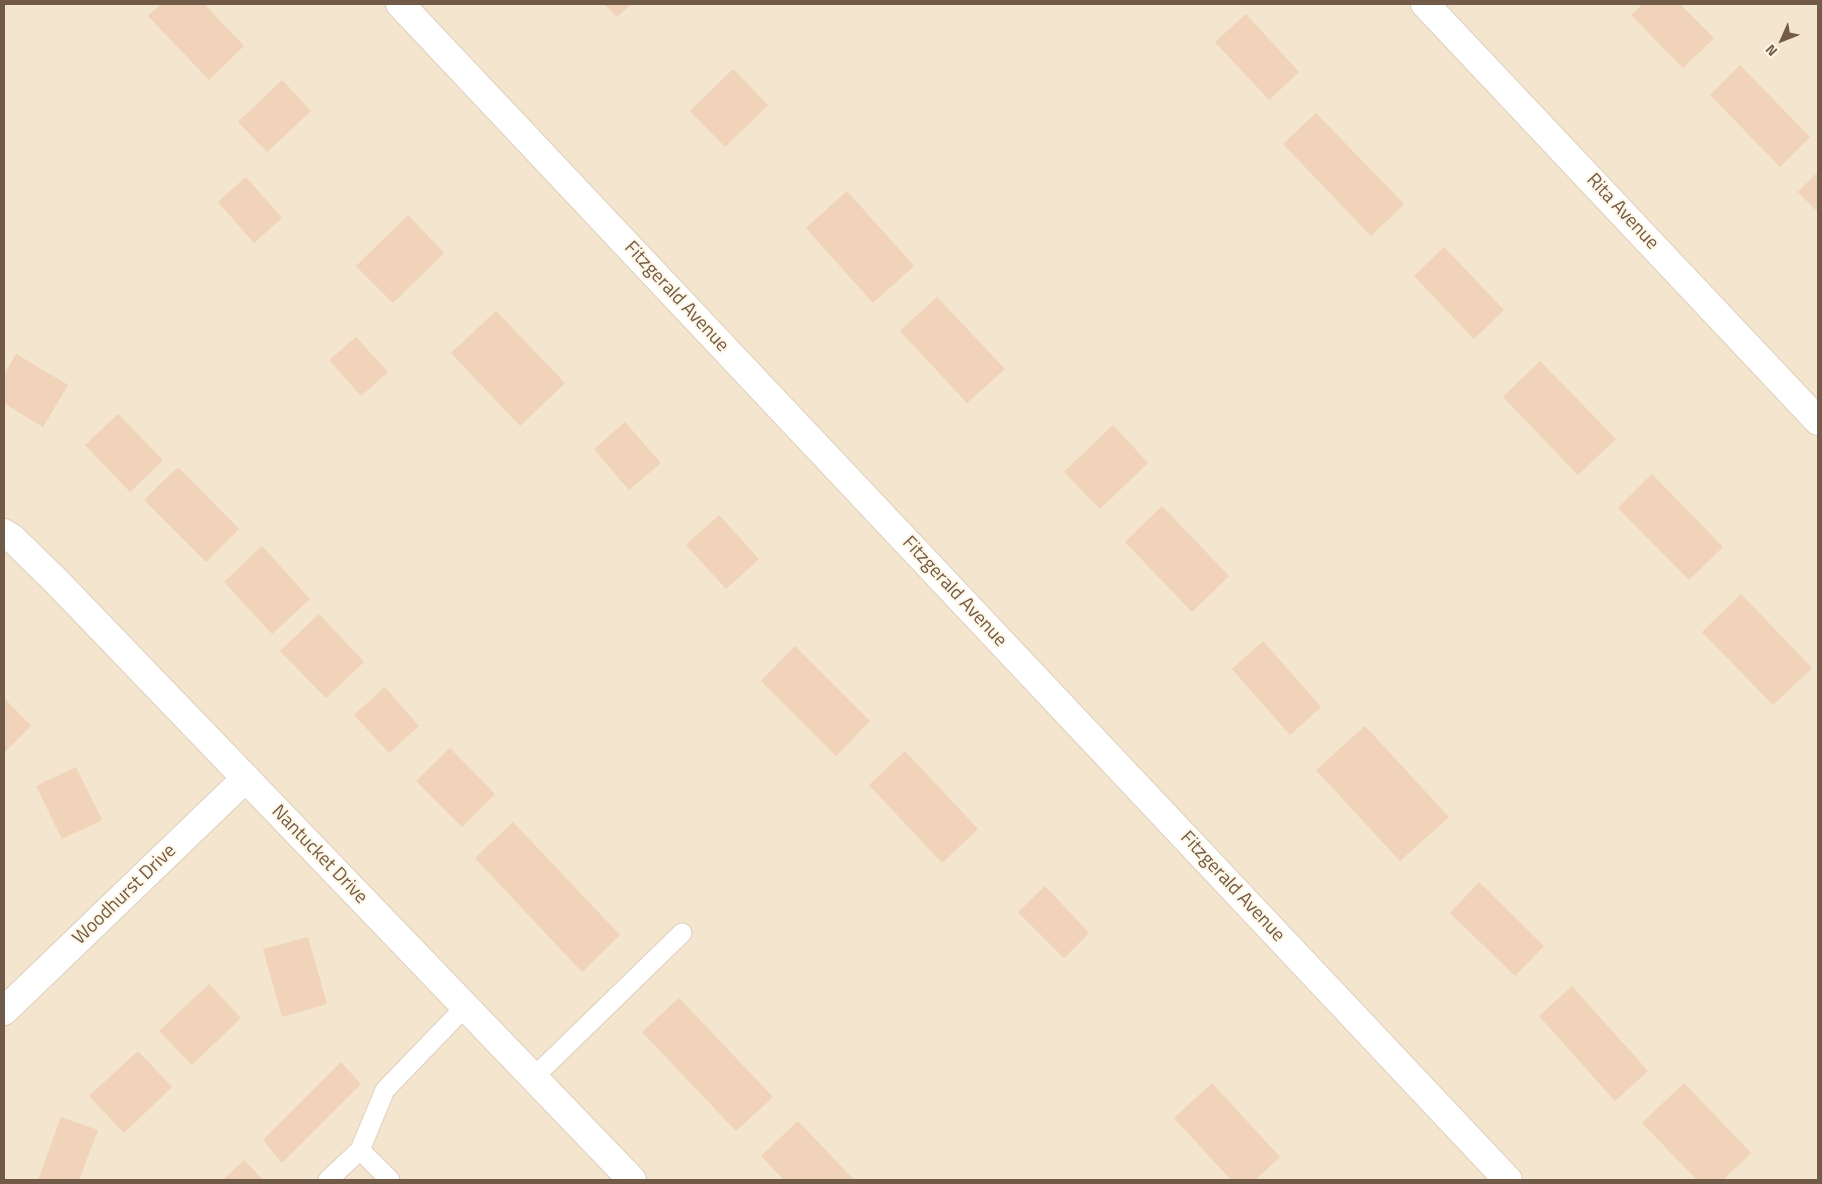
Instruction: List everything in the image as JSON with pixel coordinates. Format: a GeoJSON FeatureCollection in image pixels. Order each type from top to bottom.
{"type":"FeatureCollection","features":[{"type":"Feature","properties":{"kind":"street","name":"Fitzgerald Avenue"},"geometry":{"type":"LineString","coordinates":[[400,4],[1508,1180]]}},
{"type":"Feature","properties":{"kind":"street","name":"Rita Avenue"},"geometry":{"type":"LineString","coordinates":[[1425,4],[1818,420]]}},
{"type":"Feature","properties":{"kind":"street","name":"Nantucket Drive"},"geometry":{"type":"LineString","coordinates":[[4,533],[12,538],[58,582],[632,1180]]}},
{"type":"Feature","properties":{"kind":"street","name":"Woodhurst Drive"},"geometry":{"type":"LineString","coordinates":[[4,1011],[246,778]]}},
{"type":"Feature","properties":{"kind":"lane"},"geometry":{"type":"LineString","coordinates":[[534,1078],[682,933]]}},
{"type":"Feature","properties":{"kind":"lane"},"geometry":{"type":"LineString","coordinates":[[328,1180],[360,1150],[384,1090],[465,1007]]}},
{"type":"Feature","properties":{"kind":"lane"},"geometry":{"type":"LineString","coordinates":[[360,1150],[390,1180]]}},
{"type":"Feature","properties":{"kind":"shaded area"},"geometry":{"type":"Polygon","coordinates":[[[4,4],[1818,4],[1818,1180],[4,1180],[4,4]]]}},
{"type":"Feature","properties":{"kind":"building"},"geometry":{"type":"Polygon","coordinates":[[[161,4],[204,4],[244,46],[209,80],[148,16],[161,4]]]}},
{"type":"Feature","properties":{"kind":"building"},"geometry":{"type":"Polygon","coordinates":[[[604,4],[631,4],[617,17],[604,4]]]}},
{"type":"Feature","properties":{"kind":"building"},"geometry":{"type":"Polygon","coordinates":[[[1643,4],[1680,4],[1714,38],[1683,68],[1631,15],[1643,4]]]}},
{"type":"Feature","properties":{"kind":"building"},"geometry":{"type":"Polygon","coordinates":[[[1246,14],[1299,72],[1269,100],[1215,42],[1246,14]]]}},
{"type":"Feature","properties":{"kind":"building"},"geometry":{"type":"Polygon","coordinates":[[[1740,65],[1810,137],[1780,167],[1710,95],[1740,65]]]}},
{"type":"Feature","properties":{"kind":"building"},"geometry":{"type":"Polygon","coordinates":[[[733,69],[768,105],[725,147],[690,111],[733,69]]]}},
{"type":"Feature","properties":{"kind":"building"},"geometry":{"type":"Polygon","coordinates":[[[282,80],[311,111],[267,152],[238,122],[282,80]]]}},
{"type":"Feature","properties":{"kind":"building"},"geometry":{"type":"Polygon","coordinates":[[[1316,113],[1404,204],[1371,236],[1283,144],[1316,113]]]}},
{"type":"Feature","properties":{"kind":"building"},"geometry":{"type":"Polygon","coordinates":[[[1818,172],[1818,212],[1798,192],[1818,172]]]}},
{"type":"Feature","properties":{"kind":"building"},"geometry":{"type":"Polygon","coordinates":[[[246,177],[282,218],[254,243],[218,202],[246,177]]]}},
{"type":"Feature","properties":{"kind":"building"},"geometry":{"type":"Polygon","coordinates":[[[847,191],[914,266],[873,303],[806,228],[847,191]]]}},
{"type":"Feature","properties":{"kind":"building"},"geometry":{"type":"Polygon","coordinates":[[[408,215],[444,253],[393,303],[356,266],[408,215]]]}},
{"type":"Feature","properties":{"kind":"building"},"geometry":{"type":"Polygon","coordinates":[[[1444,247],[1504,310],[1474,339],[1414,276],[1444,247]]]}},
{"type":"Feature","properties":{"kind":"building"},"geometry":{"type":"Polygon","coordinates":[[[937,297],[1005,369],[967,403],[900,331],[937,297]]]}},
{"type":"Feature","properties":{"kind":"building"},"geometry":{"type":"Polygon","coordinates":[[[496,311],[565,383],[520,426],[451,353],[496,311]]]}},
{"type":"Feature","properties":{"kind":"building"},"geometry":{"type":"Polygon","coordinates":[[[356,337],[388,372],[361,396],[329,360],[356,337]]]}},
{"type":"Feature","properties":{"kind":"building"},"geometry":{"type":"Polygon","coordinates":[[[16,354],[68,385],[43,427],[4,403],[4,375],[16,354]]]}},
{"type":"Feature","properties":{"kind":"building"},"geometry":{"type":"Polygon","coordinates":[[[1540,361],[1616,439],[1578,475],[1503,397],[1540,361]]]}},
{"type":"Feature","properties":{"kind":"building"},"geometry":{"type":"Polygon","coordinates":[[[118,414],[163,460],[130,492],[85,445],[118,414]]]}},
{"type":"Feature","properties":{"kind":"building"},"geometry":{"type":"Polygon","coordinates":[[[625,422],[661,463],[629,490],[594,449],[625,422]]]}},
{"type":"Feature","properties":{"kind":"building"},"geometry":{"type":"Polygon","coordinates":[[[1113,425],[1148,463],[1100,509],[1064,472],[1113,425]]]}},
{"type":"Feature","properties":{"kind":"building"},"geometry":{"type":"Polygon","coordinates":[[[178,467],[239,529],[206,562],[144,500],[178,467]]]}},
{"type":"Feature","properties":{"kind":"building"},"geometry":{"type":"Polygon","coordinates":[[[1652,474],[1723,547],[1689,580],[1618,508],[1652,474]]]}},
{"type":"Feature","properties":{"kind":"building"},"geometry":{"type":"Polygon","coordinates":[[[1162,506],[1229,576],[1192,612],[1125,542],[1162,506]]]}},
{"type":"Feature","properties":{"kind":"building"},"geometry":{"type":"Polygon","coordinates":[[[719,515],[759,559],[726,589],[686,545],[719,515]]]}},
{"type":"Feature","properties":{"kind":"building"},"geometry":{"type":"Polygon","coordinates":[[[262,546],[310,599],[272,634],[224,582],[262,546]]]}},
{"type":"Feature","properties":{"kind":"building"},"geometry":{"type":"Polygon","coordinates":[[[1741,594],[1812,668],[1773,705],[1702,632],[1741,594]]]}},
{"type":"Feature","properties":{"kind":"building"},"geometry":{"type":"Polygon","coordinates":[[[319,614],[364,662],[326,698],[280,651],[319,614]]]}},
{"type":"Feature","properties":{"kind":"building"},"geometry":{"type":"Polygon","coordinates":[[[1263,641],[1321,707],[1290,735],[1232,669],[1263,641]]]}},
{"type":"Feature","properties":{"kind":"building"},"geometry":{"type":"Polygon","coordinates":[[[795,646],[870,721],[836,756],[761,681],[795,646]]]}},
{"type":"Feature","properties":{"kind":"building"},"geometry":{"type":"Polygon","coordinates":[[[385,687],[419,726],[389,753],[354,715],[385,687]]]}},
{"type":"Feature","properties":{"kind":"building"},"geometry":{"type":"Polygon","coordinates":[[[4,698],[31,726],[4,753],[4,698]]]}},
{"type":"Feature","properties":{"kind":"building"},"geometry":{"type":"Polygon","coordinates":[[[1365,726],[1449,817],[1400,861],[1316,770],[1365,726]]]}},
{"type":"Feature","properties":{"kind":"building"},"geometry":{"type":"Polygon","coordinates":[[[450,748],[495,794],[462,827],[416,781],[450,748]]]}},
{"type":"Feature","properties":{"kind":"building"},"geometry":{"type":"Polygon","coordinates":[[[905,751],[978,829],[942,863],[869,785],[905,751]]]}},
{"type":"Feature","properties":{"kind":"building"},"geometry":{"type":"Polygon","coordinates":[[[76,767],[102,820],[62,839],[36,786],[76,767]]]}},
{"type":"Feature","properties":{"kind":"building"},"geometry":{"type":"Polygon","coordinates":[[[513,822],[620,935],[582,972],[475,858],[513,822]]]}},
{"type":"Feature","properties":{"kind":"building"},"geometry":{"type":"Polygon","coordinates":[[[1479,882],[1544,946],[1515,976],[1450,913],[1479,882]]]}},
{"type":"Feature","properties":{"kind":"building"},"geometry":{"type":"Polygon","coordinates":[[[1045,886],[1089,933],[1064,958],[1018,912],[1045,886]]]}},
{"type":"Feature","properties":{"kind":"building"},"geometry":{"type":"Polygon","coordinates":[[[308,937],[327,1004],[282,1017],[263,949],[308,937]]]}},
{"type":"Feature","properties":{"kind":"building"},"geometry":{"type":"Polygon","coordinates":[[[209,984],[241,1018],[192,1065],[159,1031],[209,984]]]}},
{"type":"Feature","properties":{"kind":"building"},"geometry":{"type":"Polygon","coordinates":[[[1572,986],[1648,1071],[1615,1101],[1539,1016],[1572,986]]]}},
{"type":"Feature","properties":{"kind":"building"},"geometry":{"type":"Polygon","coordinates":[[[679,998],[773,1097],[736,1131],[642,1032],[679,998]]]}},
{"type":"Feature","properties":{"kind":"building"},"geometry":{"type":"Polygon","coordinates":[[[138,1051],[172,1087],[124,1133],[89,1096],[138,1051]]]}},
{"type":"Feature","properties":{"kind":"building"},"geometry":{"type":"Polygon","coordinates":[[[341,1062],[361,1084],[282,1163],[263,1140],[341,1062]]]}},
{"type":"Feature","properties":{"kind":"building"},"geometry":{"type":"Polygon","coordinates":[[[1212,1083],[1280,1157],[1255,1180],[1231,1180],[1174,1118],[1212,1083]]]}},
{"type":"Feature","properties":{"kind":"building"},"geometry":{"type":"Polygon","coordinates":[[[1684,1083],[1751,1153],[1723,1180],[1697,1180],[1642,1123],[1684,1083]]]}},
{"type":"Feature","properties":{"kind":"building"},"geometry":{"type":"Polygon","coordinates":[[[61,1117],[98,1130],[79,1180],[38,1180],[61,1117]]]}},
{"type":"Feature","properties":{"kind":"building"},"geometry":{"type":"Polygon","coordinates":[[[798,1121],[854,1180],[784,1180],[761,1156],[798,1121]]]}},
{"type":"Feature","properties":{"kind":"building"},"geometry":{"type":"Polygon","coordinates":[[[244,1160],[263,1180],[223,1180],[244,1160]]]}}]}
